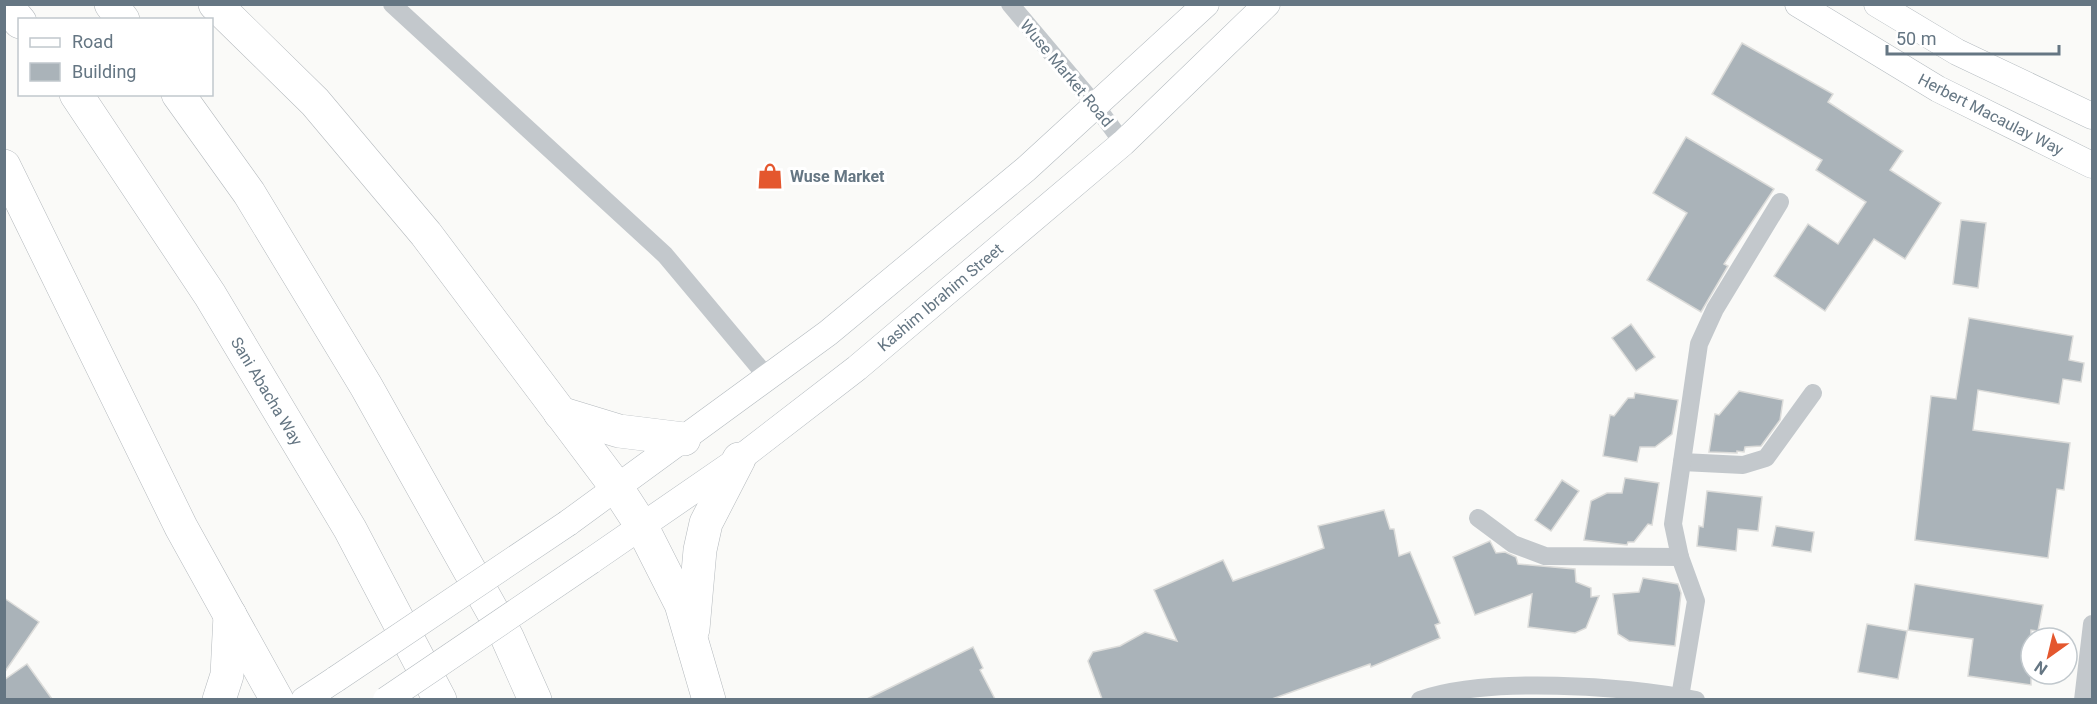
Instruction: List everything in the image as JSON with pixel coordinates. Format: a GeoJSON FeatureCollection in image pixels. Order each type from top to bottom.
{"type":"FeatureCollection","features":[{"type":"Feature","properties":{"kind":"highway"},"geometry":{"type":"LineString","coordinates":[[4,4],[18,20]]}},
{"type":"Feature","properties":{"kind":"highway"},"geometry":{"type":"LineString","coordinates":[[111,4],[122,18]]}},
{"type":"Feature","properties":{"kind":"highway"},"geometry":{"type":"LineString","coordinates":[[215,4],[330,120],[426,234],[616,488],[641,525],[681,604],[709,699]]}},
{"type":"Feature","properties":{"kind":"highway","name":"Sani Abacha Way"},"geometry":{"type":"LineString","coordinates":[[77,96],[210,295],[350,529],[440,699]]}},
{"type":"Feature","properties":{"kind":"highway"},"geometry":{"type":"LineString","coordinates":[[179,96],[249,193],[366,386],[507,637],[535,699]]}},
{"type":"Feature","properties":{"kind":"highway"},"geometry":{"type":"LineString","coordinates":[[4,166],[181,527],[277,699]]}},
{"type":"Feature","properties":{"kind":"highway"},"geometry":{"type":"LineString","coordinates":[[560,413],[619,431],[684,439]]}},
{"type":"Feature","properties":{"kind":"highway"},"geometry":{"type":"LineString","coordinates":[[692,637],[700,550],[706,523],[739,459]]}},
{"type":"Feature","properties":{"kind":"highway"},"geometry":{"type":"LineString","coordinates":[[219,699],[227,675],[230,615]]}},
{"type":"Feature","properties":{"kind":"main road"},"geometry":{"type":"LineString","coordinates":[[304,699],[568,523],[768,378],[900,274],[1020,174],[1206,4]]}},
{"type":"Feature","properties":{"kind":"main road","name":"Kashim Ibrahim Street"},"geometry":{"type":"LineString","coordinates":[[386,699],[739,459],[856,368],[1124,143],[1267,4]]}},
{"type":"Feature","properties":{"kind":"main road","name":"Herbert Macaulay Way"},"geometry":{"type":"LineString","coordinates":[[1797,4],[1938,89],[2092,165]]}},
{"type":"Feature","properties":{"kind":"main road"},"geometry":{"type":"LineString","coordinates":[[1877,4],[1957,52],[2092,116]]}},
{"type":"Feature","properties":{"kind":"street"},"geometry":{"type":"LineString","coordinates":[[392,4],[664,255],[768,378]]}},
{"type":"Feature","properties":{"kind":"street","name":"Wuse Market Road"},"geometry":{"type":"LineString","coordinates":[[1010,4],[1096,106],[1124,143]]}},
{"type":"Feature","properties":{"kind":"street"},"geometry":{"type":"LineString","coordinates":[[1420,699],[1478,688],[1559,686],[1688,698],[1696,601],[1680,557],[1674,524],[1699,344],[1715,309],[1780,202]]}},
{"type":"Feature","properties":{"kind":"street"},"geometry":{"type":"LineString","coordinates":[[1682,462],[1743,465],[1766,458],[1813,393]]}},
{"type":"Feature","properties":{"kind":"street"},"geometry":{"type":"LineString","coordinates":[[1478,518],[1513,544],[1545,556],[1680,557]]}},
{"type":"Feature","properties":{"kind":"street"},"geometry":{"type":"LineString","coordinates":[[2083,699],[2092,624]]}},
{"type":"Feature","properties":{"kind":"building"},"geometry":{"type":"Polygon","coordinates":[[[1742,43],[1833,94],[1828,102],[1903,151],[1890,170],[1941,203],[1905,259],[1874,239],[1825,311],[1774,276],[1808,224],[1838,244],[1866,202],[1816,170],[1822,160],[1712,94],[1742,43]]]}},
{"type":"Feature","properties":{"kind":"building"},"geometry":{"type":"Polygon","coordinates":[[[1686,137],[1774,189],[1724,264],[1728,266],[1701,312],[1647,280],[1687,213],[1653,193],[1686,137]]]}},
{"type":"Feature","properties":{"kind":"building"},"geometry":{"type":"Polygon","coordinates":[[[1961,220],[1986,223],[1978,288],[1953,284],[1961,220]]]}},
{"type":"Feature","properties":{"kind":"building"},"geometry":{"type":"Polygon","coordinates":[[[1969,318],[2073,336],[2069,360],[2084,363],[2081,382],[2063,379],[2059,404],[1978,390],[1973,430],[2070,443],[2064,490],[2057,489],[2048,558],[1915,540],[1931,396],[1956,399],[1969,318]]]}},
{"type":"Feature","properties":{"kind":"building"},"geometry":{"type":"Polygon","coordinates":[[[1631,324],[1655,357],[1636,371],[1612,338],[1631,324]]]}},
{"type":"Feature","properties":{"kind":"building"},"geometry":{"type":"Polygon","coordinates":[[[1739,391],[1783,400],[1780,420],[1761,446],[1745,447],[1744,452],[1737,451],[1737,453],[1709,452],[1715,414],[1719,415],[1739,391]]]}},
{"type":"Feature","properties":{"kind":"building"},"geometry":{"type":"Polygon","coordinates":[[[1635,393],[1678,400],[1672,434],[1655,447],[1640,447],[1637,462],[1603,456],[1610,415],[1614,416],[1628,398],[1634,398],[1635,393]]]}},
{"type":"Feature","properties":{"kind":"building"},"geometry":{"type":"Polygon","coordinates":[[[1625,478],[1659,483],[1652,525],[1648,524],[1634,542],[1628,542],[1627,545],[1584,540],[1591,501],[1607,493],[1622,493],[1625,478]]]}},
{"type":"Feature","properties":{"kind":"building"},"geometry":{"type":"Polygon","coordinates":[[[1562,480],[1579,491],[1551,531],[1535,520],[1562,480]]]}},
{"type":"Feature","properties":{"kind":"building"},"geometry":{"type":"Polygon","coordinates":[[[1707,491],[1762,497],[1758,531],[1738,529],[1736,551],[1697,546],[1699,526],[1703,527],[1707,491]]]}},
{"type":"Feature","properties":{"kind":"building"},"geometry":{"type":"Polygon","coordinates":[[[1384,510],[1390,529],[1394,529],[1399,556],[1410,552],[1440,623],[1435,625],[1440,638],[1371,667],[1370,664],[1272,699],[1102,699],[1088,661],[1093,652],[1120,646],[1145,632],[1177,641],[1154,590],[1223,560],[1233,581],[1324,548],[1318,526],[1384,510]]]}},
{"type":"Feature","properties":{"kind":"building"},"geometry":{"type":"Polygon","coordinates":[[[1776,526],[1814,532],[1811,552],[1772,546],[1776,526]]]}},
{"type":"Feature","properties":{"kind":"building"},"geometry":{"type":"Polygon","coordinates":[[[1490,541],[1496,553],[1505,552],[1516,557],[1518,564],[1575,569],[1576,582],[1591,588],[1591,597],[1599,596],[1586,628],[1575,633],[1528,627],[1532,594],[1475,615],[1453,557],[1490,541]]]}},
{"type":"Feature","properties":{"kind":"building"},"geometry":{"type":"Polygon","coordinates":[[[1643,578],[1678,584],[1681,593],[1675,646],[1629,641],[1618,634],[1613,594],[1639,592],[1643,578]]]}},
{"type":"Feature","properties":{"kind":"building"},"geometry":{"type":"Polygon","coordinates":[[[1915,584],[2043,605],[2039,626],[2019,626],[2019,683],[1968,676],[1973,639],[1908,630],[1915,584]]]}},
{"type":"Feature","properties":{"kind":"building"},"geometry":{"type":"Polygon","coordinates":[[[4,598],[39,622],[4,673],[4,598]]]}},
{"type":"Feature","properties":{"kind":"building"},"geometry":{"type":"Polygon","coordinates":[[[1867,624],[1907,631],[1898,679],[1858,672],[1867,624]]]}},
{"type":"Feature","properties":{"kind":"building"},"geometry":{"type":"Polygon","coordinates":[[[973,647],[983,668],[980,670],[995,699],[867,699],[973,647]]]}},
{"type":"Feature","properties":{"kind":"building"},"geometry":{"type":"Polygon","coordinates":[[[27,664],[52,699],[4,699],[4,680],[27,664]]]}},
{"type":"Feature","properties":{"kind":"place","name":"Wuse Market"},"geometry":{"type":"Point","coordinates":[770,176]}}]}
